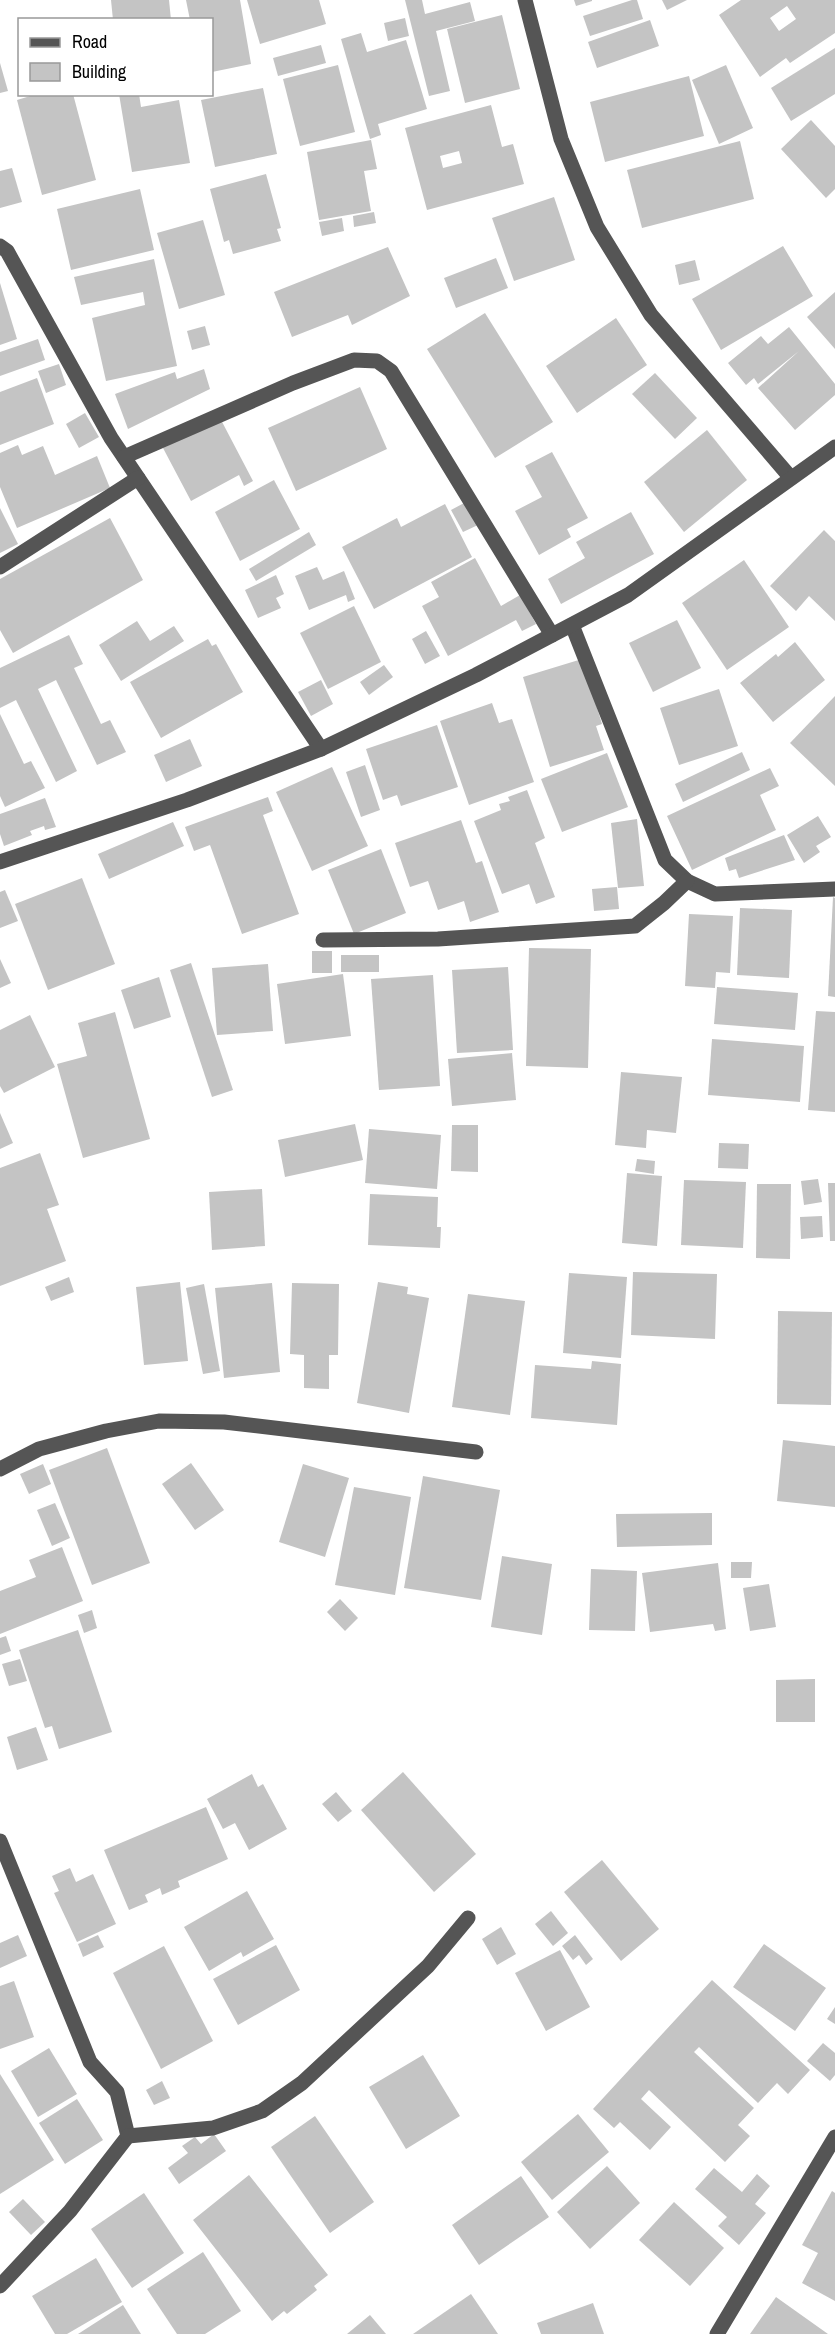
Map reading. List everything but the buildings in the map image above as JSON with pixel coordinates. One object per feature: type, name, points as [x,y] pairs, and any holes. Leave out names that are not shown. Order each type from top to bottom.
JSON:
[{"type":"street","points":[[525,0],[561,140],[597,227],[651,315],[791,478]]},
{"type":"street","points":[[0,246],[7,251],[111,438],[321,749]]},
{"type":"street","points":[[124,457],[293,383],[354,360],[377,361],[391,371],[552,635]]},
{"type":"street","points":[[0,862],[187,800],[321,749],[476,675],[628,595],[835,447]]},
{"type":"street","points":[[0,567],[138,478]]},
{"type":"street","points":[[572,625],[665,860],[687,881],[715,894],[835,889]]},
{"type":"street","points":[[323,940],[438,939],[635,926],[687,881]]},
{"type":"street","points":[[0,1469],[39,1449],[159,1420],[224,1422],[476,1452]]},
{"type":"street","points":[[0,1841],[90,2062],[117,2092],[128,2136]]},
{"type":"street","points":[[0,2286],[70,2211],[128,2136],[213,2128],[262,2111],[302,2083],[428,1966],[468,1917]]},
{"type":"street","points":[[717,2334],[835,2137]]}]
